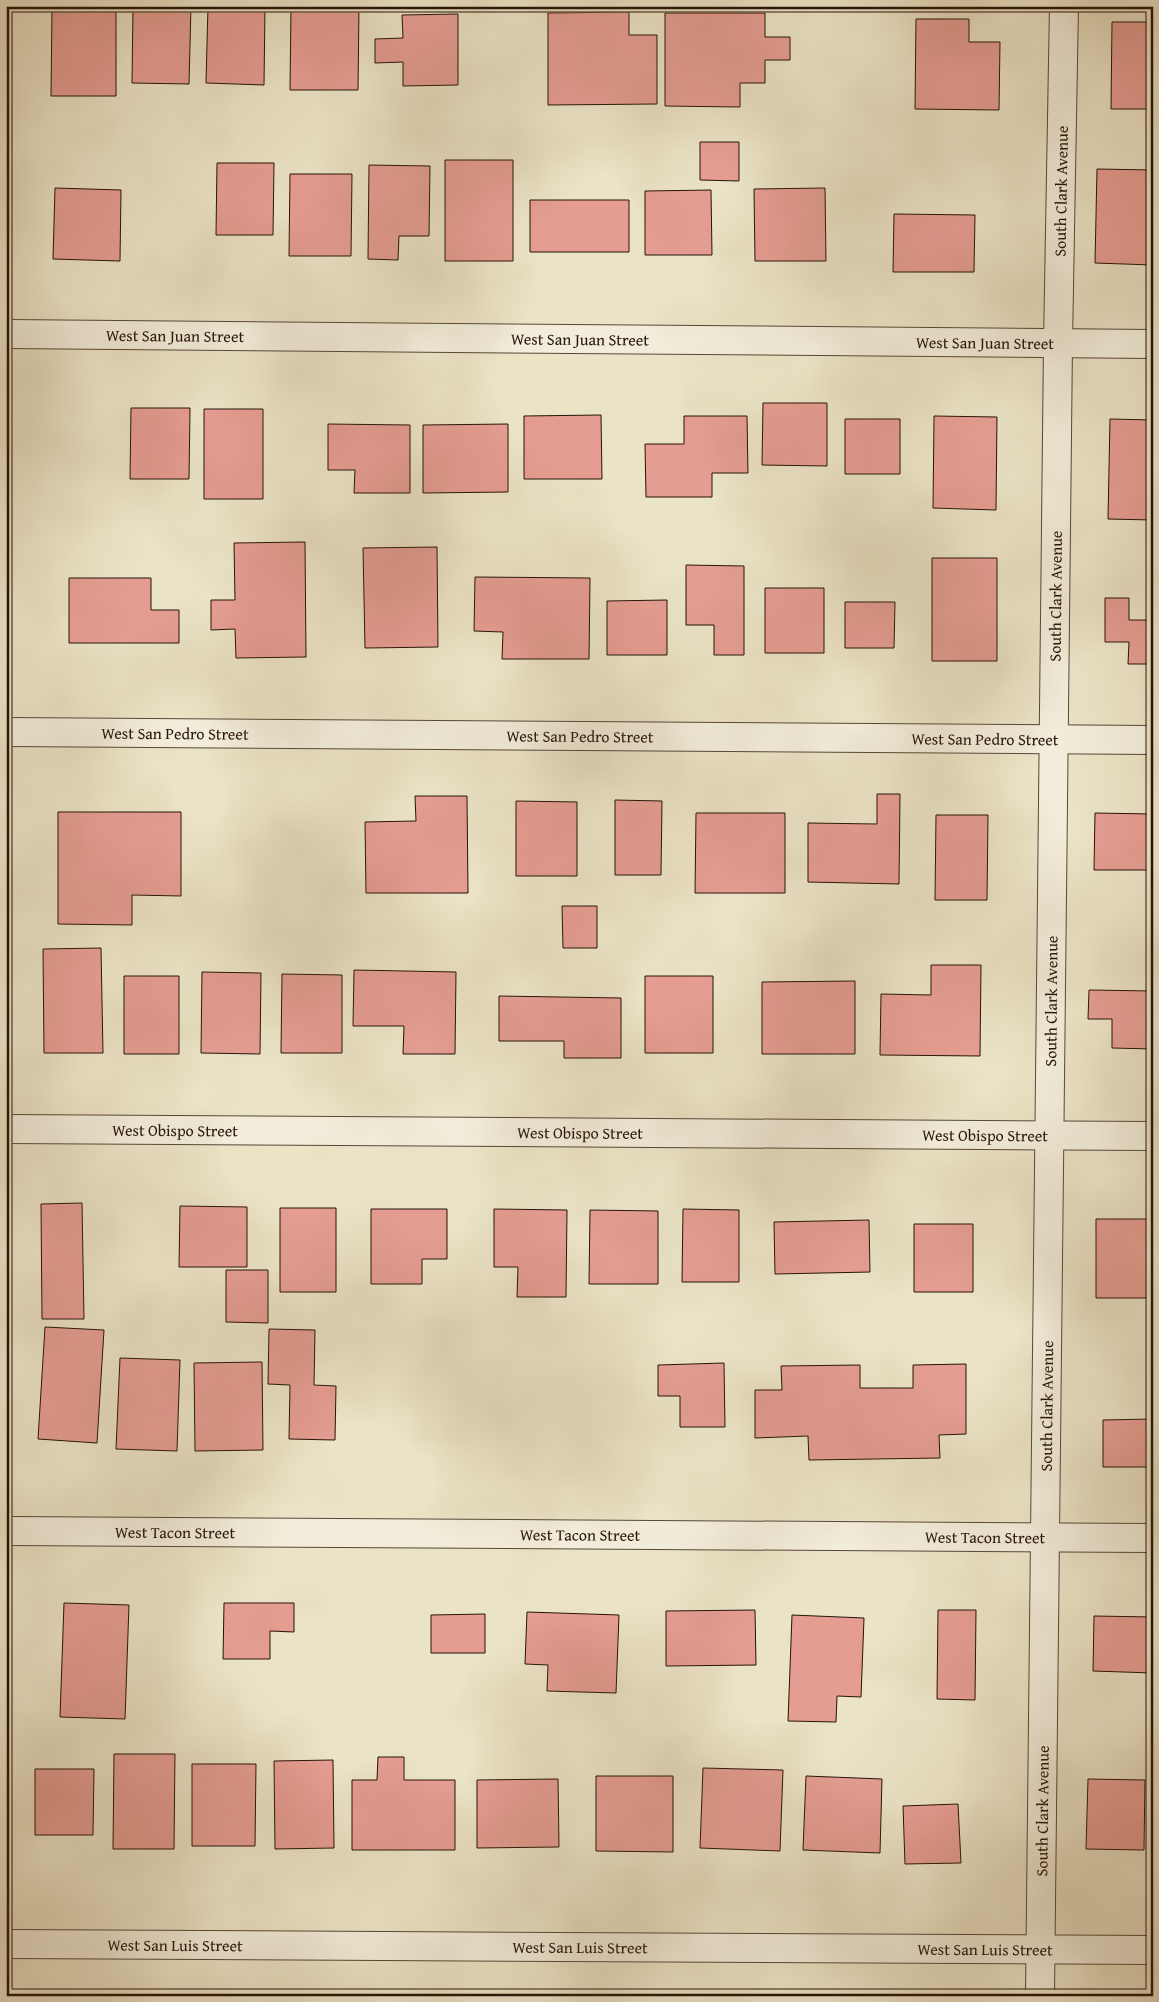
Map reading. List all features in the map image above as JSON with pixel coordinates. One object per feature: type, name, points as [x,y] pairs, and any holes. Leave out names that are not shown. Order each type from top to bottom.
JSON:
[{"type":"street","name":"South Clark Avenue","points":[[1040,1996],[1058,343],[1064,6]]},
{"type":"street","name":"West San Juan Street","points":[[6,334],[1153,344]]},
{"type":"street","name":"West San Pedro Street","points":[[6,732],[1153,740]]},
{"type":"street","name":"West Obispo Street","points":[[6,1128],[1153,1136]]},
{"type":"street","name":"West Tacon Street","points":[[6,1532],[1153,1538]]},
{"type":"street","name":"West San Luis Street","points":[[6,1944],[1153,1950]]},
{"type":"building","points":[[133,6],[191,6],[189,84],[132,83]]},
{"type":"building","points":[[208,6],[265,6],[264,85],[206,83]]},
{"type":"building","points":[[291,6],[359,6],[358,90],[290,90]]},
{"type":"building","points":[[52,10],[116,12],[116,96],[51,96]]},
{"type":"building","points":[[629,12],[629,35],[657,35],[657,104],[548,105],[548,13]]},
{"type":"building","points":[[665,13],[765,13],[765,37],[790,37],[790,60],[765,60],[765,83],[740,83],[740,107],[665,106]]},
{"type":"building","points":[[458,14],[458,85],[403,86],[403,62],[375,63],[375,39],[403,38],[402,15]]},
{"type":"building","points":[[916,19],[969,19],[969,42],[1000,42],[999,110],[915,109]]},
{"type":"building","points":[[1112,22],[1153,22],[1153,109],[1111,109]]},
{"type":"building","points":[[700,142],[739,142],[739,181],[700,180]]},
{"type":"building","points":[[445,160],[513,160],[513,261],[445,261]]},
{"type":"building","points":[[217,163],[274,163],[273,235],[216,235]]},
{"type":"building","points":[[369,165],[430,166],[429,236],[399,236],[398,260],[368,259]]},
{"type":"building","points":[[1097,169],[1153,170],[1153,265],[1095,263]]},
{"type":"building","points":[[290,174],[352,174],[351,256],[289,256]]},
{"type":"building","points":[[55,188],[121,190],[120,261],[53,259]]},
{"type":"building","points":[[825,188],[826,261],[755,261],[754,189]]},
{"type":"building","points":[[711,190],[712,255],[645,255],[645,191]]},
{"type":"building","points":[[530,200],[629,200],[629,252],[530,252]]},
{"type":"building","points":[[894,214],[975,215],[974,272],[893,272]]},
{"type":"building","points":[[763,403],[827,403],[827,466],[762,465]]},
{"type":"building","points":[[131,408],[190,408],[189,479],[130,479]]},
{"type":"building","points":[[204,409],[263,409],[263,499],[204,499]]},
{"type":"building","points":[[601,415],[602,479],[524,479],[524,416]]},
{"type":"building","points":[[684,416],[747,416],[748,473],[712,473],[712,497],[646,497],[645,444],[684,444]]},
{"type":"building","points":[[934,416],[997,417],[996,510],[933,508]]},
{"type":"building","points":[[845,419],[900,419],[900,474],[845,474]]},
{"type":"building","points":[[1110,419],[1153,420],[1153,520],[1108,519]]},
{"type":"building","points":[[328,424],[410,425],[410,493],[354,493],[355,470],[328,470]]},
{"type":"building","points":[[508,424],[508,492],[423,493],[423,425]]},
{"type":"building","points":[[305,542],[306,657],[236,658],[235,629],[211,630],[211,600],[235,600],[234,543]]},
{"type":"building","points":[[437,547],[438,647],[365,648],[363,548]]},
{"type":"building","points":[[932,558],[997,558],[997,661],[932,661]]},
{"type":"building","points":[[686,565],[744,566],[744,655],[714,655],[714,625],[686,625]]},
{"type":"building","points":[[475,577],[590,578],[589,659],[502,659],[503,632],[474,631]]},
{"type":"building","points":[[69,578],[151,578],[151,610],[179,610],[179,643],[69,643]]},
{"type":"building","points":[[765,588],[824,588],[824,653],[765,653]]},
{"type":"building","points":[[1105,598],[1129,598],[1129,620],[1153,620],[1153,664],[1128,664],[1129,642],[1105,642]]},
{"type":"building","points":[[667,600],[667,655],[607,655],[607,601]]},
{"type":"building","points":[[845,602],[895,602],[894,648],[845,648]]},
{"type":"building","points":[[877,794],[900,794],[899,884],[808,882],[808,823],[877,824]]},
{"type":"building","points":[[415,796],[467,796],[468,893],[366,893],[365,822],[416,821]]},
{"type":"building","points":[[615,800],[662,801],[661,875],[615,875]]},
{"type":"building","points":[[516,801],[577,802],[577,876],[516,876]]},
{"type":"building","points":[[58,812],[181,812],[181,896],[132,895],[132,925],[58,924]]},
{"type":"building","points":[[696,813],[785,813],[785,893],[695,893]]},
{"type":"building","points":[[1095,813],[1153,814],[1153,870],[1094,870]]},
{"type":"building","points":[[936,815],[988,815],[987,900],[935,900]]},
{"type":"building","points":[[562,906],[597,906],[597,948],[563,948]]},
{"type":"building","points":[[101,948],[103,1053],[44,1053],[43,949]]},
{"type":"building","points":[[931,965],[981,965],[980,1056],[880,1055],[881,994],[931,995]]},
{"type":"building","points":[[354,970],[456,972],[455,1054],[403,1054],[404,1026],[353,1026]]},
{"type":"building","points":[[202,972],[261,973],[260,1054],[201,1053]]},
{"type":"building","points":[[282,974],[342,975],[342,1053],[281,1053]]},
{"type":"building","points":[[124,976],[179,976],[179,1054],[124,1054]]},
{"type":"building","points":[[645,976],[713,976],[713,1053],[645,1053]]},
{"type":"building","points":[[855,981],[855,1054],[762,1054],[762,982]]},
{"type":"building","points":[[1089,990],[1153,991],[1153,1049],[1112,1048],[1112,1019],[1088,1019]]},
{"type":"building","points":[[499,996],[621,998],[621,1058],[564,1058],[564,1041],[499,1041]]},
{"type":"building","points":[[82,1203],[84,1319],[42,1319],[41,1204]]},
{"type":"building","points":[[180,1206],[247,1207],[247,1267],[179,1267]]},
{"type":"building","points":[[280,1208],[336,1208],[336,1292],[280,1292]]},
{"type":"building","points":[[371,1209],[447,1209],[447,1259],[422,1259],[422,1284],[371,1284]]},
{"type":"building","points":[[494,1209],[567,1210],[566,1297],[517,1297],[518,1267],[494,1267]]},
{"type":"building","points":[[683,1209],[739,1210],[739,1282],[682,1282]]},
{"type":"building","points":[[590,1210],[658,1211],[658,1284],[589,1284]]},
{"type":"building","points":[[1096,1219],[1153,1219],[1153,1298],[1096,1298]]},
{"type":"building","points":[[869,1220],[870,1272],[775,1274],[774,1222]]},
{"type":"building","points":[[914,1224],[973,1224],[973,1292],[914,1292]]},
{"type":"building","points":[[226,1270],[268,1270],[268,1323],[226,1322]]},
{"type":"building","points":[[45,1327],[104,1330],[97,1443],[38,1439]]},
{"type":"building","points":[[269,1329],[315,1330],[314,1385],[336,1386],[335,1440],[289,1439],[290,1385],[268,1384]]},
{"type":"building","points":[[120,1358],[180,1360],[177,1451],[116,1449]]},
{"type":"building","points":[[262,1362],[263,1450],[195,1451],[194,1363]]},
{"type":"building","points":[[724,1363],[725,1427],[680,1427],[680,1396],[658,1396],[658,1365]]},
{"type":"building","points":[[966,1364],[966,1434],[939,1435],[940,1458],[809,1460],[808,1436],[755,1438],[755,1390],[782,1390],[781,1366],[860,1365],[860,1388],[913,1388],[913,1365]]},
{"type":"building","points":[[1153,1419],[1153,1467],[1103,1467],[1103,1420]]},
{"type":"building","points":[[64,1603],[129,1605],[125,1719],[60,1717]]},
{"type":"building","points":[[224,1603],[294,1603],[294,1632],[270,1631],[270,1659],[223,1659]]},
{"type":"building","points":[[755,1610],[756,1665],[666,1666],[666,1611]]},
{"type":"building","points":[[938,1610],[976,1610],[975,1700],[937,1699]]},
{"type":"building","points":[[527,1612],[619,1615],[616,1693],[547,1691],[548,1665],[525,1664]]},
{"type":"building","points":[[485,1614],[485,1653],[431,1653],[431,1615]]},
{"type":"building","points":[[792,1615],[864,1618],[861,1697],[837,1696],[836,1722],[788,1721]]},
{"type":"building","points":[[1094,1616],[1153,1617],[1153,1673],[1093,1671]]},
{"type":"building","points":[[114,1754],[175,1754],[174,1849],[113,1849]]},
{"type":"building","points":[[378,1757],[404,1757],[404,1780],[455,1780],[455,1850],[352,1850],[352,1780],[377,1780]]},
{"type":"building","points":[[333,1760],[334,1848],[275,1849],[274,1761]]},
{"type":"building","points":[[192,1764],[256,1764],[255,1846],[192,1846]]},
{"type":"building","points":[[703,1768],[783,1770],[780,1851],[700,1848]]},
{"type":"building","points":[[35,1769],[94,1769],[93,1835],[35,1835]]},
{"type":"building","points":[[596,1776],[673,1776],[673,1852],[596,1851]]},
{"type":"building","points":[[806,1776],[882,1779],[880,1853],[803,1850]]},
{"type":"building","points":[[558,1779],[559,1847],[477,1848],[477,1780]]},
{"type":"building","points":[[1088,1779],[1145,1780],[1144,1850],[1086,1849]]},
{"type":"building","points":[[958,1804],[961,1863],[905,1864],[903,1806]]}]
